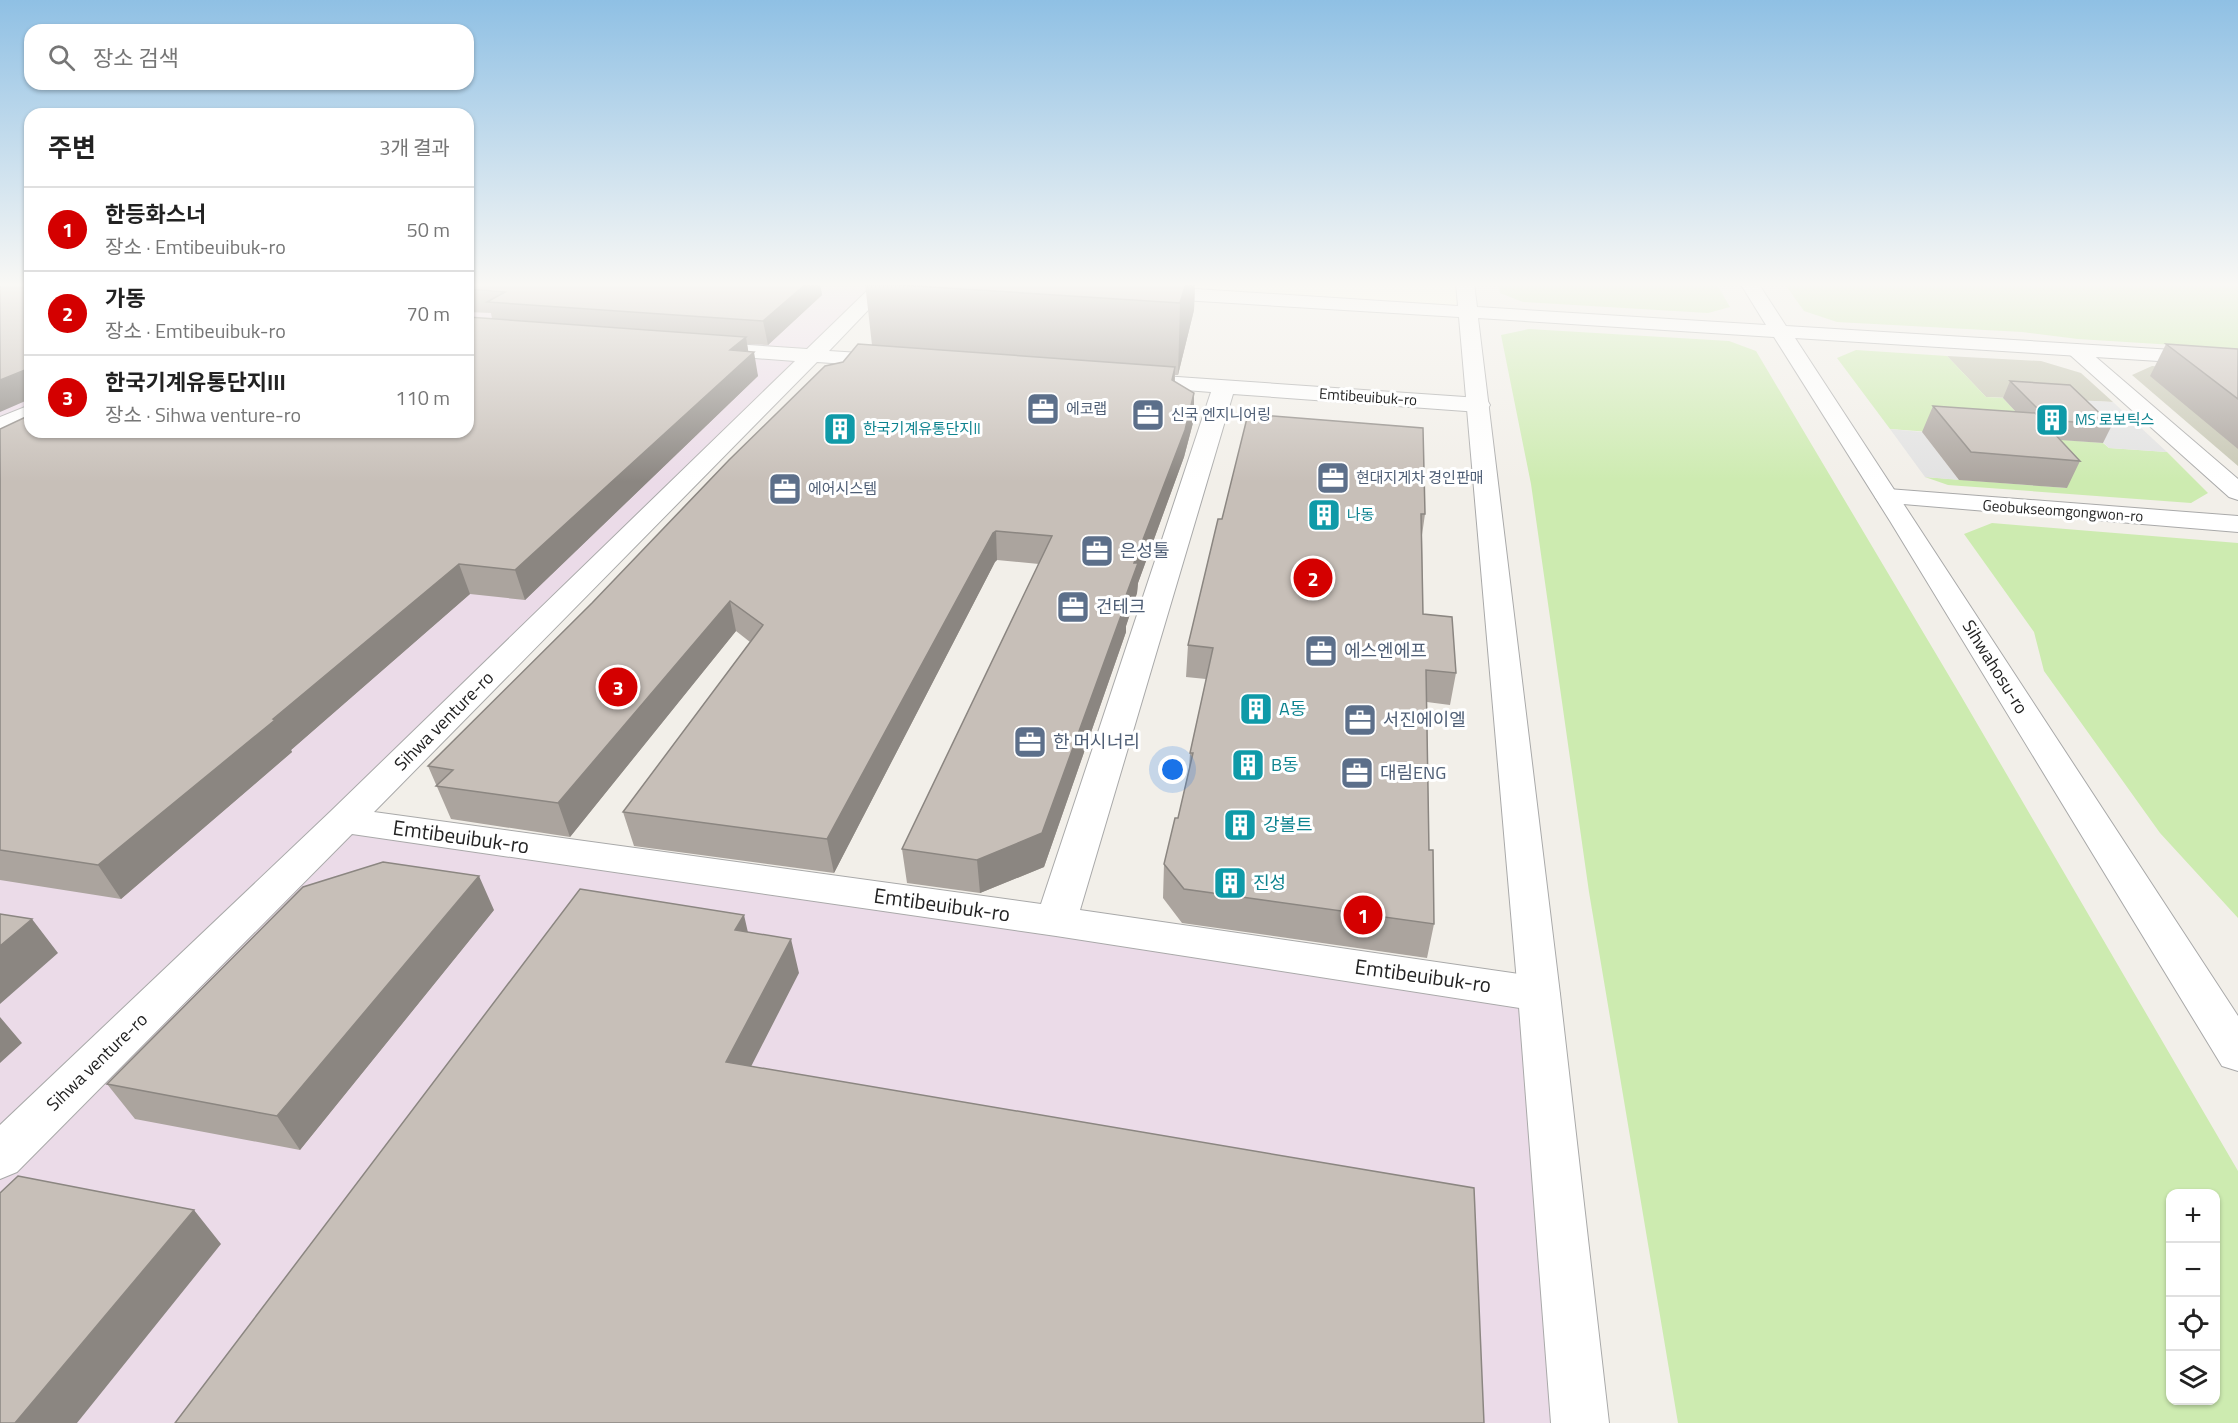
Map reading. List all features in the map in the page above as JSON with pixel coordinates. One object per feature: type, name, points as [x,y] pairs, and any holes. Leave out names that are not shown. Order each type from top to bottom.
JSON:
[{"type":"street","points":[[733,349],[908,363]]},
{"type":"street","name":"Sihwa venture-ro","points":[[0,1157],[820,349]]},
{"type":"street","points":[[1473,349],[1539,994],[1580,1423]]},
{"type":"street","name":"Sihwahosu-ro","points":[[1790,349],[1888,497],[2238,1053]]},
{"type":"street","points":[[2066,349],[2238,360]]},
{"type":"street","points":[[2076,350],[2238,492]]},
{"type":"street","name":"Emtibeuibuk-ro","points":[[1119,379],[1479,405]]},
{"type":"street","points":[[1056,921],[1224,387]]},
{"type":"street","points":[[0,426],[24,415]]},
{"type":"street","name":"Geobukseomgongwon-ro","points":[[1888,497],[2238,524]]},
{"type":"street","name":"Emtibeuibuk-ro","points":[[344,820],[1056,921],[1539,994]]},
{"type":"shaded area","points":[[0,349],[24,349],[24,438],[474,438],[474,349],[817,349],[0,1153]]},
{"type":"shaded area","points":[[1947,356],[2041,361],[2081,373],[2113,402],[1986,397]]},
{"type":"shaded area","points":[[2152,366],[2238,371],[2238,466],[2132,375]]},
{"type":"shaded area","points":[[2058,399],[2113,402],[2167,452],[2109,448]]},
{"type":"shaded area","points":[[1890,429],[1922,432],[1959,480],[1925,477]]},
{"type":"shaded area","points":[[344,820],[1539,994],[1580,1423],[0,1423],[0,1157]]},
{"type":"green space","points":[[1504,349],[1752,349],[1756,351],[1961,696],[2238,1171],[2238,1423],[1678,1423],[1589,892],[1531,484]]},
{"type":"green space","points":[[1856,350],[1947,356],[1986,397],[2003,398],[2040,438],[2103,443],[2109,448],[2167,452],[2208,493],[2191,503],[1948,485],[1925,477],[2066,488],[2023,439],[1890,429],[1837,358]]},
{"type":"green space","points":[[1992,523],[2238,543],[2238,918],[2160,833],[2044,671],[2034,632],[1964,534]]},
{"type":"building","points":[[0,349],[24,349],[24,370],[0,380]]},
{"type":"building","points":[[474,349],[731,349],[754,352],[515,570],[459,564],[273,719],[275,720],[98,865],[0,850],[0,429],[24,418],[24,438],[474,438]]},
{"type":"building","points":[[853,349],[933,349],[1175,367],[1172,380],[1194,393],[1185,430],[1134,563],[1138,563],[1124,601],[1126,602],[1042,833],[977,860],[902,849],[1052,536],[996,531],[827,839],[623,812],[763,625],[730,601],[558,803],[436,786],[453,770],[428,766],[592,603],[729,460],[825,366],[843,362]]},
{"type":"building","points":[[2173,349],[2238,349],[2238,399]]},
{"type":"building","points":[[2010,381],[2070,385],[2112,425],[2049,420]]},
{"type":"building","points":[[1933,406],[2035,413],[2080,461],[1971,452]]},
{"type":"building","points":[[1248,414],[1423,428],[1425,514],[1421,514],[1423,614],[1452,617],[1456,673],[1426,670],[1429,850],[1433,850],[1434,924],[1184,889],[1164,864],[1175,818],[1178,818],[1193,753],[1190,753],[1213,648],[1188,645],[1218,519],[1222,519]]},
{"type":"building","points":[[383,862],[479,876],[277,1116],[107,1084],[303,887]]},
{"type":"building","points":[[580,889],[744,915],[735,930],[791,939],[726,1062],[1474,1188],[1484,1423],[175,1423]]},
{"type":"building","points":[[0,914],[32,919],[0,946]]},
{"type":"building","points":[[18,1176],[194,1210],[15,1423],[0,1423],[0,1193]]},
{"type":"place","name":"에코랩","points":[[1043,409]]},
{"type":"place","name":"신국 엔지니어링","points":[[1148,415]]},
{"type":"place","name":"MS 로보틱스","points":[[2052,420]]},
{"type":"place","name":"한국기계유통단지II","points":[[840,429]]},
{"type":"place","name":"현대지게차 경인판매","points":[[1333,478]]},
{"type":"place","name":"에어시스템","points":[[785,489]]},
{"type":"place","name":"나동","points":[[1324,515]]},
{"type":"place","name":"은성툴","points":[[1097,551]]},
{"type":"place","name":"가동","points":[[1313,578]]},
{"type":"place","name":"건테크","points":[[1073,607]]},
{"type":"place","name":"에스엔에프","points":[[1321,651]]},
{"type":"place","name":"한국기계유통단지III","points":[[618,687]]},
{"type":"place","name":"A동","points":[[1256,709]]},
{"type":"place","name":"서진에이엘","points":[[1360,720]]},
{"type":"place","name":"한 머시너리","points":[[1030,742]]},
{"type":"place","name":"B동","points":[[1248,765]]},
{"type":"place","name":"대림ENG","points":[[1357,773]]},
{"type":"place","name":"강볼트","points":[[1240,825]]},
{"type":"place","name":"진성","points":[[1230,883]]},
{"type":"place","name":"한등화스너","points":[[1363,915]]}]
